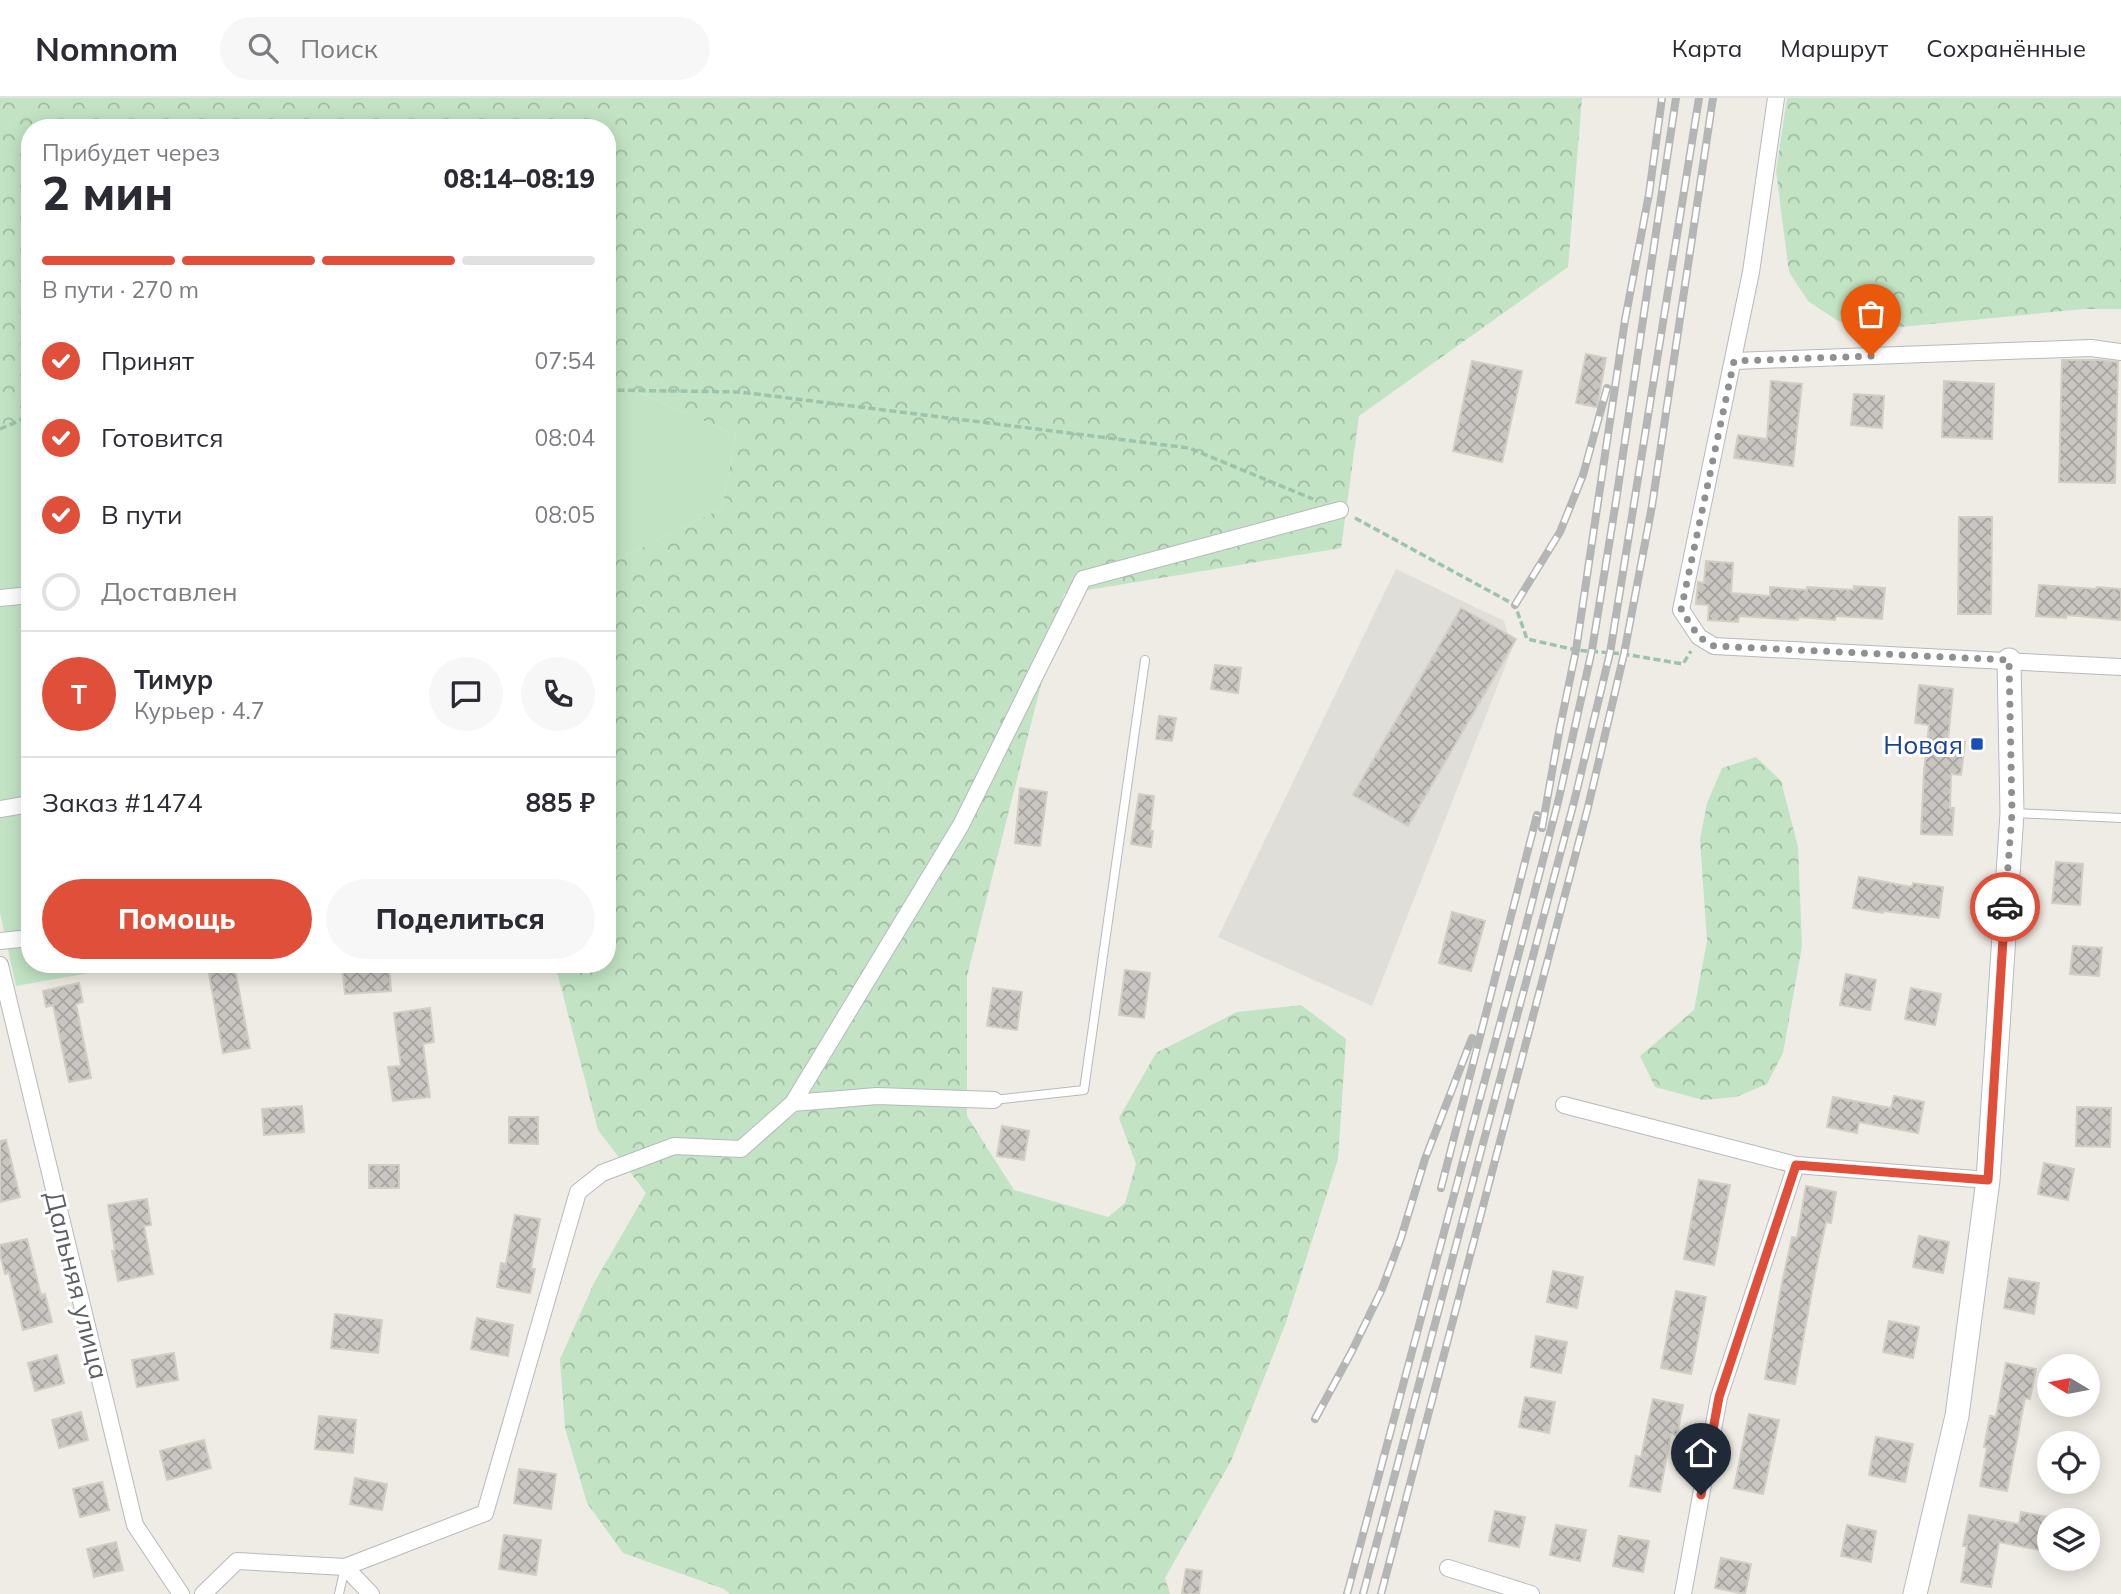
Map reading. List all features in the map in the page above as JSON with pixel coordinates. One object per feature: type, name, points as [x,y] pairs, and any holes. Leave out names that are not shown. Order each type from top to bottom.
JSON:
[{"type":"street","points":[[1776,98],[1751,272],[1681,610],[1699,637],[1714,646],[2121,667]]},
{"type":"street","points":[[1734,361],[2091,348],[2121,352]]},
{"type":"street","points":[[203,1594],[237,1561],[345,1567],[485,1513],[578,1192],[602,1173],[674,1146],[741,1149],[793,1103],[961,825],[1083,579],[1340,510]]},
{"type":"street","points":[[0,598],[21,596]]},
{"type":"street","points":[[1915,1594],[1957,1416],[1988,1180],[2012,813],[2009,660]]},
{"type":"street","points":[[0,809],[21,806]]},
{"type":"street","points":[[0,941],[21,939]]},
{"type":"street","name":"Дальняя улица","points":[[0,965],[135,1525],[181,1594]]},
{"type":"street","points":[[793,1103],[877,1096],[994,1100]]},
{"type":"street","points":[[1564,1105],[1796,1165],[1988,1180]]},
{"type":"street","points":[[1683,1594],[1719,1397],[1796,1165]]},
{"type":"street","points":[[345,1567],[371,1594]]},
{"type":"street","points":[[1448,1567],[1531,1594]]},
{"type":"lane","points":[[994,1100],[1084,1090],[1144,660]]},
{"type":"lane","points":[[2012,813],[2121,818]]},
{"type":"lane","points":[[339,1594],[345,1567]]},
{"type":"path","points":[[616,390],[740,392],[1189,448],[1340,510],[1515,605],[1527,639],[1576,650],[1624,654],[1683,664],[1699,637]]},
{"type":"path","points":[[0,429],[21,420]]},
{"type":"shaded area","points":[[1396,569],[1504,621],[1512,649],[1372,1006],[1218,937]]},
{"type":"green space","points":[[0,98],[1582,98],[1568,267],[1359,416],[1341,548],[1064,594],[967,976],[967,1116],[1014,1190],[1108,1217],[1125,1203],[1136,1164],[1119,1118],[1156,1053],[1237,1012],[1301,1005],[1346,1039],[1338,1159],[1285,1325],[1231,1461],[1165,1578],[1170,1594],[730,1594],[724,1589],[623,1553],[587,1503],[565,1428],[560,1359],[594,1283],[646,1193],[598,1130],[557,973],[616,973],[616,561],[722,508],[736,435],[616,382],[616,119],[21,119],[21,420],[0,426]]},
{"type":"green space","points":[[1787,98],[2121,98],[2121,309],[2084,309],[1870,330],[1838,321],[1808,301],[1789,272],[1776,171]]},
{"type":"green space","points":[[616,382],[736,435],[722,508],[616,561]]},
{"type":"green space","points":[[21,420],[21,973],[89,973],[16,986],[0,913],[0,426]]},
{"type":"green space","points":[[1756,757],[1781,781],[1798,847],[1802,946],[1783,1053],[1767,1084],[1736,1097],[1703,1100],[1655,1087],[1640,1056],[1694,1010],[1707,941],[1700,840],[1707,803],[1722,768]]},
{"type":"building","points":[[1586,354],[1606,358],[1597,407],[1576,403]]},
{"type":"building","points":[[2062,360],[2118,362],[2115,483],[2059,482]]},
{"type":"building","points":[[1472,361],[1522,371],[1502,462],[1453,451]]},
{"type":"building","points":[[1771,381],[1802,384],[1793,466],[1734,458],[1738,435],[1767,439]]},
{"type":"building","points":[[1944,381],[1994,384],[1992,439],[1942,437]]},
{"type":"building","points":[[1854,394],[1884,396],[1882,428],[1851,425]]},
{"type":"building","points":[[1959,517],[1992,517],[1991,614],[1958,614]]},
{"type":"building","points":[[1706,561],[1733,563],[1731,593],[1770,596],[1770,587],[1807,590],[1807,587],[1854,590],[1854,586],[1885,588],[1882,619],[1836,616],[1835,620],[1799,617],[1798,620],[1739,616],[1738,622],[1708,620],[1709,605],[1696,604],[1698,582],[1704,583]]},
{"type":"building","points":[[2039,585],[2121,589],[2121,620],[2067,615],[2066,618],[2036,616]]},
{"type":"building","points":[[1461,608],[1516,639],[1408,826],[1353,795]]},
{"type":"building","points":[[1215,665],[1241,668],[1238,693],[1211,689]]},
{"type":"building","points":[[1919,685],[1953,689],[1948,741],[1965,742],[1961,775],[1951,774],[1950,808],[1954,808],[1952,835],[1921,834],[1929,725],[1915,723]]},
{"type":"building","points":[[1159,716],[1176,718],[1172,741],[1156,739]]},
{"type":"building","points":[[1020,788],[1047,792],[1040,846],[1015,843]]},
{"type":"building","points":[[1139,794],[1154,796],[1151,847],[1131,844]]},
{"type":"building","points":[[2056,862],[2083,864],[2080,905],[2052,903]]},
{"type":"building","points":[[1859,877],[1912,887],[1913,883],[1943,887],[1939,918],[1853,908]]},
{"type":"building","points":[[1452,912],[1485,921],[1471,971],[1439,963]]},
{"type":"building","points":[[2073,946],[2102,948],[2099,976],[2070,974]]},
{"type":"building","points":[[1125,970],[1150,973],[1144,1018],[1119,1015]]},
{"type":"building","points":[[209,973],[236,973],[250,1048],[223,1053]]},
{"type":"building","points":[[343,973],[390,973],[391,991],[345,994]]},
{"type":"building","points":[[1846,974],[1876,980],[1870,1010],[1840,1005]]},
{"type":"building","points":[[79,983],[83,1002],[76,1004],[91,1078],[69,1082],[53,1005],[46,1007],[43,991]]},
{"type":"building","points":[[993,988],[1022,992],[1017,1030],[987,1026]]},
{"type":"building","points":[[1911,988],[1941,994],[1935,1025],[1905,1019]]},
{"type":"building","points":[[430,1008],[434,1042],[423,1044],[430,1097],[393,1101],[388,1067],[401,1066],[394,1013]]},
{"type":"building","points":[[1894,1096],[1924,1102],[1918,1133],[1859,1122],[1857,1133],[1827,1127],[1833,1097],[1891,1108]]},
{"type":"building","points":[[302,1106],[304,1132],[264,1135],[262,1109]]},
{"type":"building","points":[[2077,1107],[2111,1108],[2110,1147],[2076,1146]]},
{"type":"building","points":[[509,1117],[538,1117],[538,1144],[509,1143]]},
{"type":"building","points":[[1002,1126],[1029,1131],[1024,1160],[997,1156]]},
{"type":"building","points":[[6,1140],[20,1197],[0,1202],[0,1141]]},
{"type":"building","points":[[2044,1163],[2074,1169],[2068,1200],[2038,1194]]},
{"type":"building","points":[[369,1165],[399,1165],[399,1188],[369,1188]]},
{"type":"building","points":[[1699,1180],[1730,1185],[1714,1265],[1684,1259]]},
{"type":"building","points":[[1806,1186],[1836,1192],[1831,1223],[1826,1222],[1795,1384],[1765,1379],[1781,1288],[1792,1237],[1797,1238]]},
{"type":"building","points":[[147,1199],[151,1225],[144,1226],[153,1274],[118,1281],[108,1205]]},
{"type":"building","points":[[515,1215],[540,1219],[531,1269],[535,1269],[530,1293],[497,1287],[501,1263],[506,1264]]},
{"type":"building","points":[[1919,1236],[1949,1242],[1943,1273],[1913,1267]]},
{"type":"building","points":[[27,1239],[41,1295],[45,1294],[52,1322],[23,1330],[9,1273],[5,1274],[0,1245]]},
{"type":"building","points":[[1553,1271],[1583,1277],[1577,1308],[1547,1302]]},
{"type":"building","points":[[2009,1278],[2039,1283],[2034,1314],[2004,1308]]},
{"type":"building","points":[[1676,1291],[1706,1297],[1691,1374],[1661,1368]]},
{"type":"building","points":[[335,1314],[382,1320],[378,1353],[331,1348]]},
{"type":"building","points":[[477,1318],[513,1325],[508,1356],[471,1349]]},
{"type":"building","points":[[1889,1321],[1919,1327],[1913,1358],[1883,1352]]},
{"type":"building","points":[[1536,1336],[1567,1342],[1561,1373],[1531,1367]]},
{"type":"building","points":[[174,1353],[178,1380],[137,1387],[132,1360]]},
{"type":"building","points":[[57,1355],[64,1383],[35,1391],[28,1363]]},
{"type":"building","points":[[2006,1363],[2036,1369],[2030,1399],[2025,1398],[2007,1491],[1980,1486],[1990,1416],[1996,1417]]},
{"type":"building","points":[[1525,1397],[1555,1402],[1549,1433],[1519,1427]]},
{"type":"building","points":[[1653,1399],[1683,1405],[1677,1435],[1671,1434],[1660,1492],[1630,1486],[1636,1456],[1641,1457]]},
{"type":"building","points":[[81,1412],[88,1440],[59,1448],[52,1420]]},
{"type":"building","points":[[1749,1414],[1779,1420],[1763,1494],[1734,1488]]},
{"type":"building","points":[[319,1416],[356,1420],[353,1453],[315,1449]]},
{"type":"building","points":[[1876,1437],[1913,1444],[1905,1482],[1869,1475]]},
{"type":"building","points":[[204,1440],[211,1468],[167,1480],[160,1451]]},
{"type":"building","points":[[519,1469],[556,1474],[551,1509],[514,1503]]},
{"type":"building","points":[[355,1478],[387,1484],[382,1510],[350,1504]]},
{"type":"building","points":[[102,1482],[109,1510],[80,1517],[73,1489]]},
{"type":"building","points":[[1495,1511],[1525,1517],[1519,1547],[1489,1541]]},
{"type":"building","points":[[2021,1512],[2037,1515],[2037,1550],[1999,1542],[1991,1587],[1961,1582],[1967,1546],[1963,1546],[1969,1515],[2019,1524]]},
{"type":"building","points":[[1556,1525],[1586,1530],[1580,1561],[1550,1555]]},
{"type":"building","points":[[1847,1525],[1876,1531],[1871,1562],[1841,1556]]},
{"type":"building","points":[[504,1535],[541,1540],[536,1575],[499,1569]]},
{"type":"building","points":[[1619,1536],[1649,1541],[1643,1572],[1613,1566]]},
{"type":"building","points":[[116,1542],[123,1570],[94,1577],[87,1549]]},
{"type":"building","points":[[1721,1558],[1751,1564],[1745,1594],[1715,1588]]},
{"type":"building","points":[[1186,1569],[1202,1571],[1199,1594],[1182,1594]]},
{"type":"railway","points":[[1542,828],[1576,650],[1625,320],[1649,194],[1662,98]]},
{"type":"railway","points":[[1347,1594],[1521,945],[1559,798],[1592,650],[1676,98]]},
{"type":"railway","points":[[1363,1594],[1574,802],[1610,653],[1699,98]]},
{"type":"railway","points":[[1381,1594],[1588,807],[1624,654],[1652,506],[1713,98]]},
{"type":"railway","points":[[1515,605],[1560,532],[1583,475],[1607,388]]},
{"type":"railway","points":[[1441,1188],[1537,815]]},
{"type":"railway","points":[[1315,1419],[1382,1289],[1425,1159],[1472,1038]]},
{"type":"way so far","points":[[1871,356],[1734,361],[1681,610],[1699,637],[1714,646],[2009,660],[2012,813],[2005,907]]},
{"type":"place","name":"Новая","points":[[1977,744]]},
{"type":"route","points":[[1701,1495],[1719,1397],[1796,1165],[1988,1180],[2005,907]]}]
